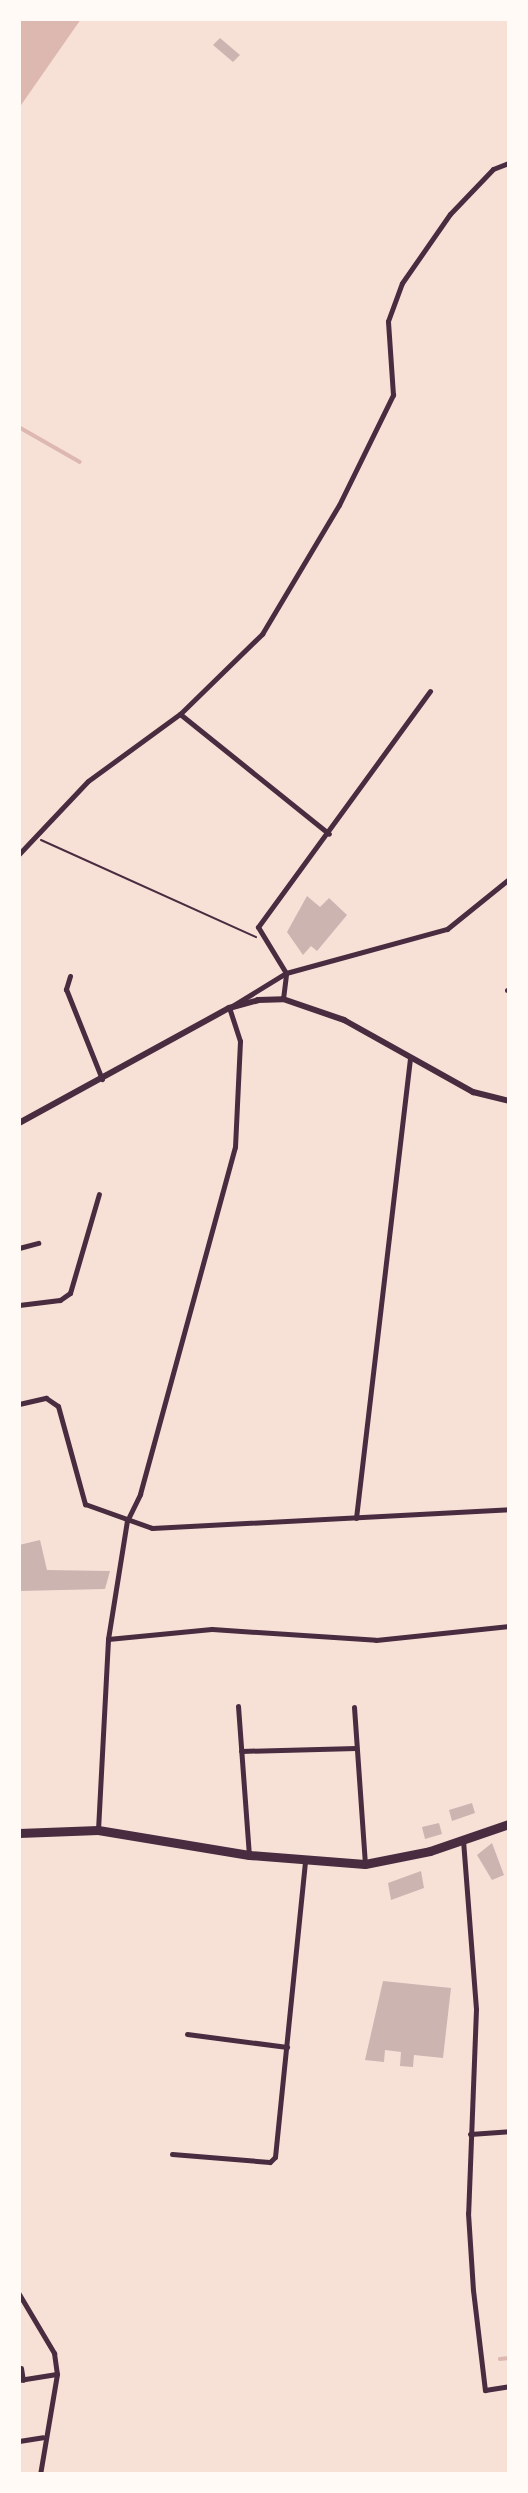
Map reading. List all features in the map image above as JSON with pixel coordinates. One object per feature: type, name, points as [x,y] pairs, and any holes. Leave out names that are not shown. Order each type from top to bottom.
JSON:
[{"type":"highway","points":[[19,1833],[98,1830],[249,1855],[304,1862],[365,1864],[463,1840],[509,1824]]},
{"type":"street","points":[[19,854],[88,781],[180,714],[262,634],[340,505],[393,396],[388,321],[402,283],[450,214],[494,169],[509,163]]},
{"type":"street","points":[[283,999],[286,973],[261,937],[258,928],[329,834],[430,691]]},
{"type":"street","points":[[180,714],[329,834]]},
{"type":"street","points":[[19,1123],[229,1008],[286,973],[447,929],[509,878]]},
{"type":"street","points":[[70,976],[66,989],[102,1079]]},
{"type":"street","points":[[229,1008],[283,999],[344,1020],[473,1093],[509,1101]]},
{"type":"street","points":[[98,1830],[108,1639],[127,1521],[141,1494],[235,1147],[240,1041],[229,1008]]},
{"type":"street","points":[[356,1518],[410,1059]]},
{"type":"street","points":[[19,1305],[60,1300],[70,1293],[99,1194]]},
{"type":"street","points":[[19,1248],[38,1243]]},
{"type":"street","points":[[19,1404],[54,1400],[85,1504],[127,1521],[161,1529],[509,1509]]},
{"type":"street","points":[[108,1639],[212,1629],[376,1640],[509,1626]]},
{"type":"street","points":[[238,1706],[249,1855]]},
{"type":"street","points":[[354,1707],[365,1864]]},
{"type":"street","points":[[241,1751],[356,1748]]},
{"type":"street","points":[[463,1840],[476,2009],[469,2226],[485,2390],[509,2386]]},
{"type":"street","points":[[172,2154],[273,2161],[304,1862]]},
{"type":"street","points":[[187,2034],[286,2047]]},
{"type":"street","points":[[470,2134],[509,2131]]},
{"type":"street","points":[[19,2294],[50,2343],[57,2374],[43,2437],[40,2474]]},
{"type":"street","points":[[21,2368],[21,2380],[57,2374]]},
{"type":"street","points":[[19,2441],[43,2437]]},
{"type":"path","points":[[34,836],[261,937]]},
{"type":"shaded area","points":[[19,19],[81,19],[19,108]]},
{"type":"building","points":[[220,38],[240,55],[233,62],[213,45]]},
{"type":"building","points":[[307,896],[320,907],[329,898],[347,915],[317,951],[311,946],[303,955],[287,932]]},
{"type":"building","points":[[40,1540],[47,1570],[110,1571],[105,1589],[19,1591],[19,1545]]},
{"type":"building","points":[[472,1803],[475,1813],[452,1821],[449,1810]]},
{"type":"building","points":[[439,1823],[442,1834],[425,1839],[422,1827]]},
{"type":"building","points":[[492,1843],[504,1875],[492,1880],[477,1855]]},
{"type":"building","points":[[421,1871],[424,1888],[391,1900],[388,1883]]},
{"type":"building","points":[[383,1981],[451,1988],[443,2058],[414,2055],[413,2067],[400,2066],[401,2052],[385,2050],[384,2062],[365,2060]]},
{"type":"waterway","points":[[19,427],[80,462]]},
{"type":"waterway","points":[[500,2359],[509,2358]]}]
